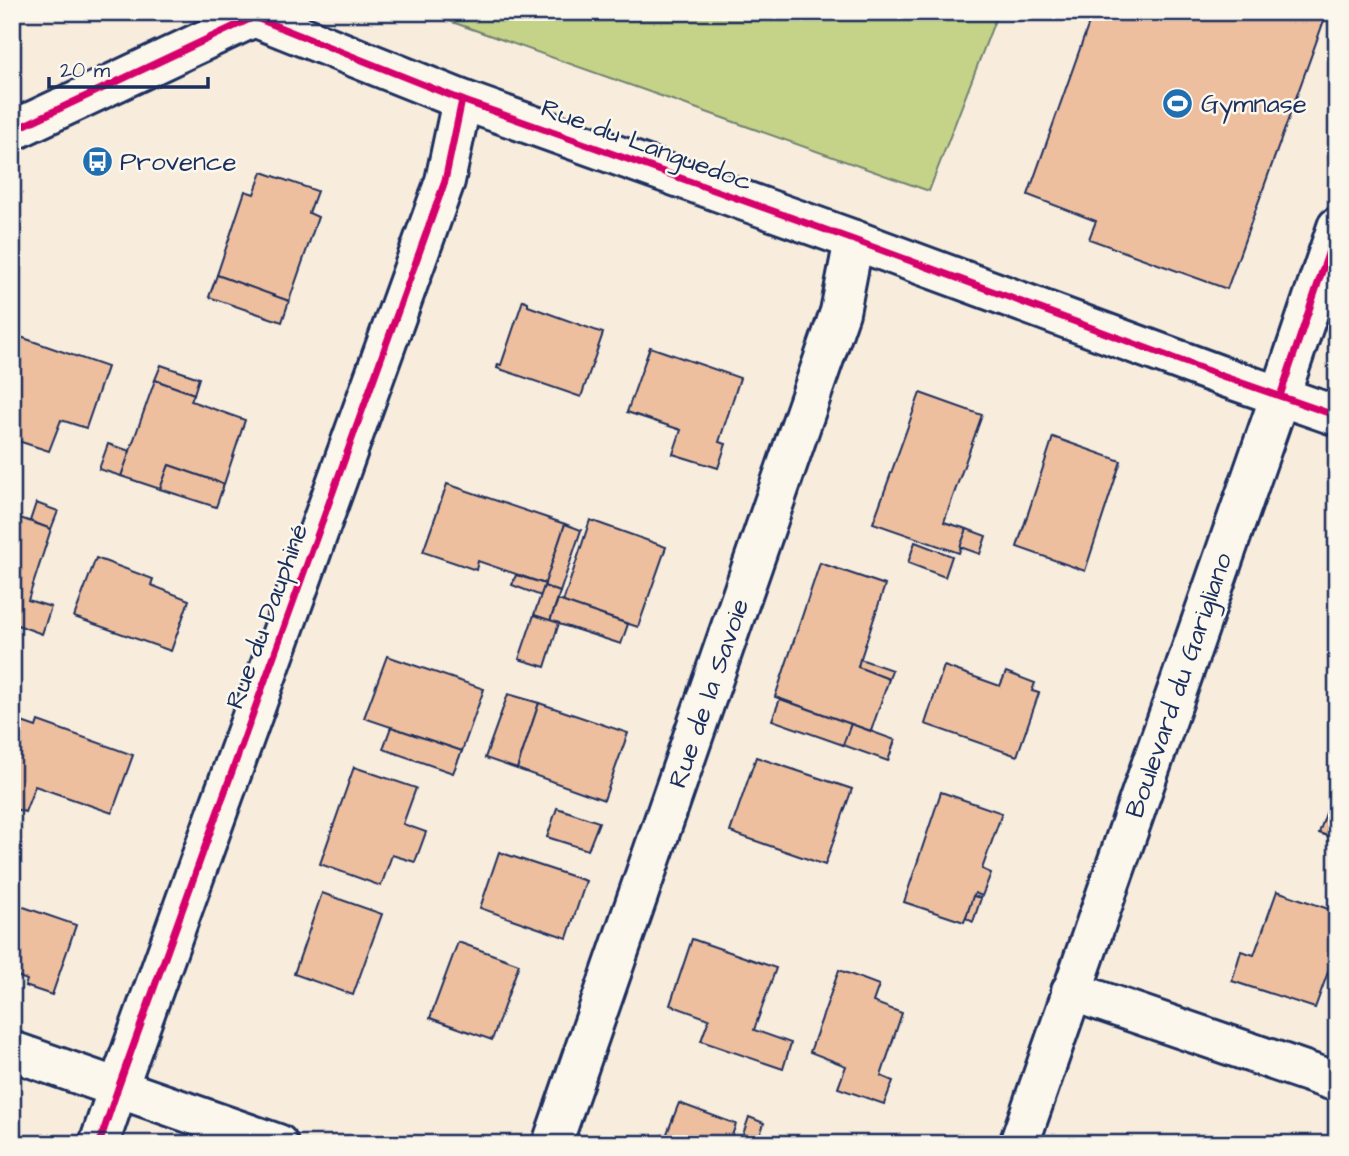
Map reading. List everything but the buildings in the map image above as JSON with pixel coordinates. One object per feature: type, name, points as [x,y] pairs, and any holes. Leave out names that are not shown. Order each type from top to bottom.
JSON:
[{"type":"street","name":"Rue du Languedoc","points":[[12,131],[254,15],[462,100],[1337,416]]},
{"type":"street","name":"Rue du Dauphiné","points":[[99,1144],[445,181],[462,100]]},
{"type":"street","name":"Boulevard du Garigliano","points":[[1019,1144],[1337,227]]},
{"type":"street","name":"Rue de la Savoie","points":[[552,1144],[840,312],[855,240]]},
{"type":"street","points":[[1071,990],[1337,1082]]},
{"type":"street","points":[[12,1051],[278,1144]]},
{"type":"green space","points":[[424,12],[998,12],[929,191]]},
{"type":"cycle path","points":[[12,131],[254,17],[462,100],[1337,416]]},
{"type":"cycle path","points":[[99,1144],[445,181],[462,100]]},
{"type":"cycle path","points":[[1280,396],[1337,227]]},
{"type":"place","name":"Gymnase","points":[[1178,103]]},
{"type":"place","name":"Provence","points":[[97,161]]}]
